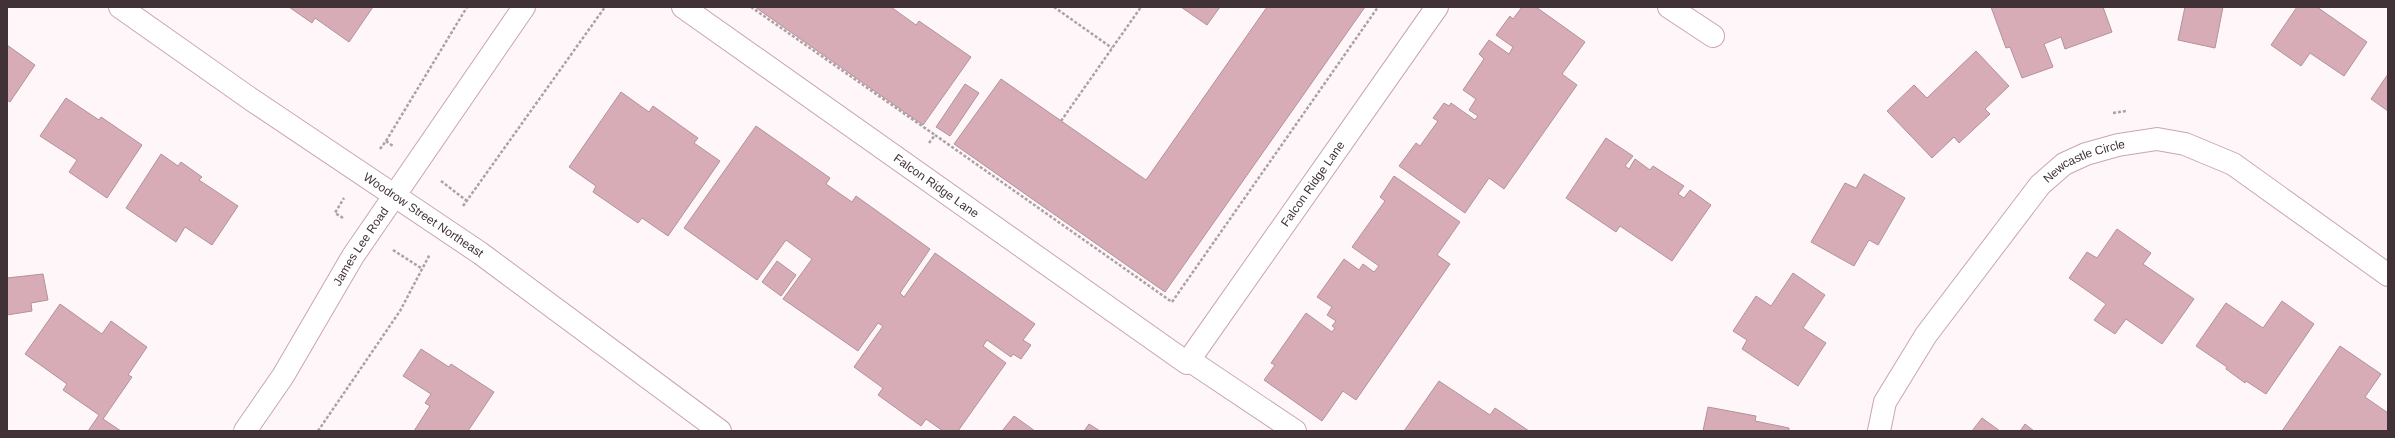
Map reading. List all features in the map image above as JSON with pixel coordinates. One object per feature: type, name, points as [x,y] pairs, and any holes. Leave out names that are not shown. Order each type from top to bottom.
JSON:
[{"type":"street","name":"Woodrow Street Northeast","points":[[120,7],[252,100],[480,253],[720,431]]},
{"type":"street","name":"James Lee Road","points":[[245,431],[283,376],[353,256],[524,7]]},
{"type":"street","name":"Falcon Ridge Lane","points":[[683,7],[1187,363],[1437,7]]},
{"type":"street","points":[[1669,7],[1713,36]]},
{"type":"street","name":"Newcastle Circle","points":[[1878,431],[1885,402],[1926,335],[2040,185],[2064,164],[2112,147],[2158,139],[2185,144],[2233,164],[2388,275]]},
{"type":"street","name":"Falcon Ridge Lane","points":[[1189,360],[1295,431]]},
{"type":"path","points":[[386,141],[467,7]]},
{"type":"path","points":[[751,7],[1172,302],[1378,7]]},
{"type":"path","points":[[1054,7],[1112,48]]},
{"type":"path","points":[[1061,121],[1141,7]]},
{"type":"path","points":[[2106,116],[2119,111],[2127,111]]},
{"type":"path","points":[[912,169],[935,135]]},
{"type":"building","points":[[289,7],[373,7],[349,42],[315,18],[312,23]]},
{"type":"building","points":[[755,7],[891,7],[916,25],[919,21],[971,57],[923,125]]},
{"type":"building","points":[[1181,7],[1220,7],[1207,25]]},
{"type":"building","points":[[1267,7],[1365,7],[1165,292],[954,144],[1001,79],[1146,180]]},
{"type":"building","points":[[1522,7],[1536,7],[1585,42],[1562,74],[1577,85],[1504,189],[1489,178],[1465,213],[1399,166],[1416,143],[1420,146],[1438,121],[1433,118],[1444,103],[1449,106],[1451,103],[1475,120],[1478,116],[1469,110],[1476,99],[1463,90],[1484,59],[1479,54],[1489,40],[1509,54],[1513,47],[1496,35],[1510,16],[1513,19]]},
{"type":"building","points":[[1991,7],[2103,7],[2112,32],[2065,49],[2061,37],[2044,44],[2053,67],[2022,78],[2010,47],[2006,48]]},
{"type":"building","points":[[2185,7],[2223,7],[2215,48],[2178,40]]},
{"type":"building","points":[[2297,7],[2317,7],[2367,42],[2344,76],[2310,53],[2301,66],[2271,45]]},
{"type":"building","points":[[7,45],[35,65],[10,102],[7,100]]},
{"type":"building","points":[[1976,51],[2009,86],[1985,109],[1990,114],[1959,143],[1954,137],[1932,158],[1887,111],[1914,85],[1927,98]]},
{"type":"building","points":[[2388,74],[2388,111],[2371,99]]},
{"type":"building","points":[[965,84],[979,93],[950,136],[936,127]]},
{"type":"building","points":[[621,92],[649,112],[653,106],[698,138],[694,143],[720,161],[668,236],[642,218],[638,223],[593,192],[596,186],[569,167]]},
{"type":"building","points":[[66,98],[99,120],[101,117],[142,145],[107,198],[69,172],[77,160],[40,136]]},
{"type":"building","points":[[756,126],[830,178],[826,184],[852,202],[856,196],[930,249],[900,293],[904,297],[935,253],[1035,324],[1023,340],[1031,345],[1021,359],[1013,354],[1011,357],[987,340],[983,346],[1006,363],[958,431],[943,431],[926,419],[921,426],[878,395],[883,388],[854,367],[883,326],[878,323],[858,351],[783,299],[812,259],[786,240],[757,280],[684,228]]},
{"type":"building","points":[[1606,138],[1633,156],[1625,166],[1629,169],[1635,159],[1650,170],[1653,166],[1684,186],[1678,194],[1684,198],[1690,190],[1711,205],[1672,261],[1620,226],[1616,232],[1566,198]]},
{"type":"building","points":[[161,154],[178,166],[181,162],[202,177],[199,180],[238,206],[212,245],[185,227],[176,242],[126,208]]},
{"type":"building","points":[[1864,174],[1905,198],[1878,245],[1869,240],[1854,266],[1811,242],[1845,183],[1856,188]]},
{"type":"building","points":[[1394,176],[1460,222],[1437,255],[1450,264],[1356,400],[1343,391],[1322,421],[1264,380],[1275,365],[1271,363],[1306,313],[1332,332],[1335,328],[1332,326],[1336,321],[1327,315],[1332,307],[1317,297],[1344,259],[1359,270],[1363,264],[1374,272],[1379,266],[1352,247],[1385,201],[1380,197]]},
{"type":"building","points":[[2117,229],[2151,253],[2143,264],[2194,299],[2162,344],[2126,319],[2115,334],[2094,320],[2106,304],[2069,278],[2087,252],[2097,258]]},
{"type":"building","points":[[777,261],[796,275],[781,296],[762,282]]},
{"type":"building","points":[[1793,273],[1825,295],[1803,328],[1826,343],[1798,386],[1742,349],[1747,340],[1733,331],[1756,296],[1771,306]]},
{"type":"building","points":[[43,274],[48,300],[31,303],[32,311],[7,315],[7,278]]},
{"type":"building","points":[[2282,301],[2314,324],[2266,394],[2246,381],[2245,383],[2226,369],[2227,367],[2196,346],[2226,303],[2263,328]]},
{"type":"building","points":[[60,304],[102,334],[111,321],[147,347],[128,375],[132,377],[103,419],[121,431],[88,431],[99,415],[63,390],[67,384],[25,354]]},
{"type":"building","points":[[2340,346],[2381,374],[2365,397],[2388,413],[2388,431],[2282,431]]},
{"type":"building","points":[[421,349],[449,367],[451,364],[494,392],[468,431],[414,431],[430,406],[425,403],[431,394],[403,376]]},
{"type":"building","points":[[1439,381],[1490,415],[1495,408],[1529,431],[1404,431]]},
{"type":"building","points":[[1708,407],[1756,416],[1755,421],[1789,428],[1789,431],[1703,431]]},
{"type":"building","points":[[1014,416],[1035,431],[1002,431]]},
{"type":"building","points":[[1982,418],[2000,431],[1972,431]]},
{"type":"building","points":[[1089,424],[1100,431],[1084,431]]},
{"type":"building","points":[[2025,424],[2034,431],[2020,431]]}]
